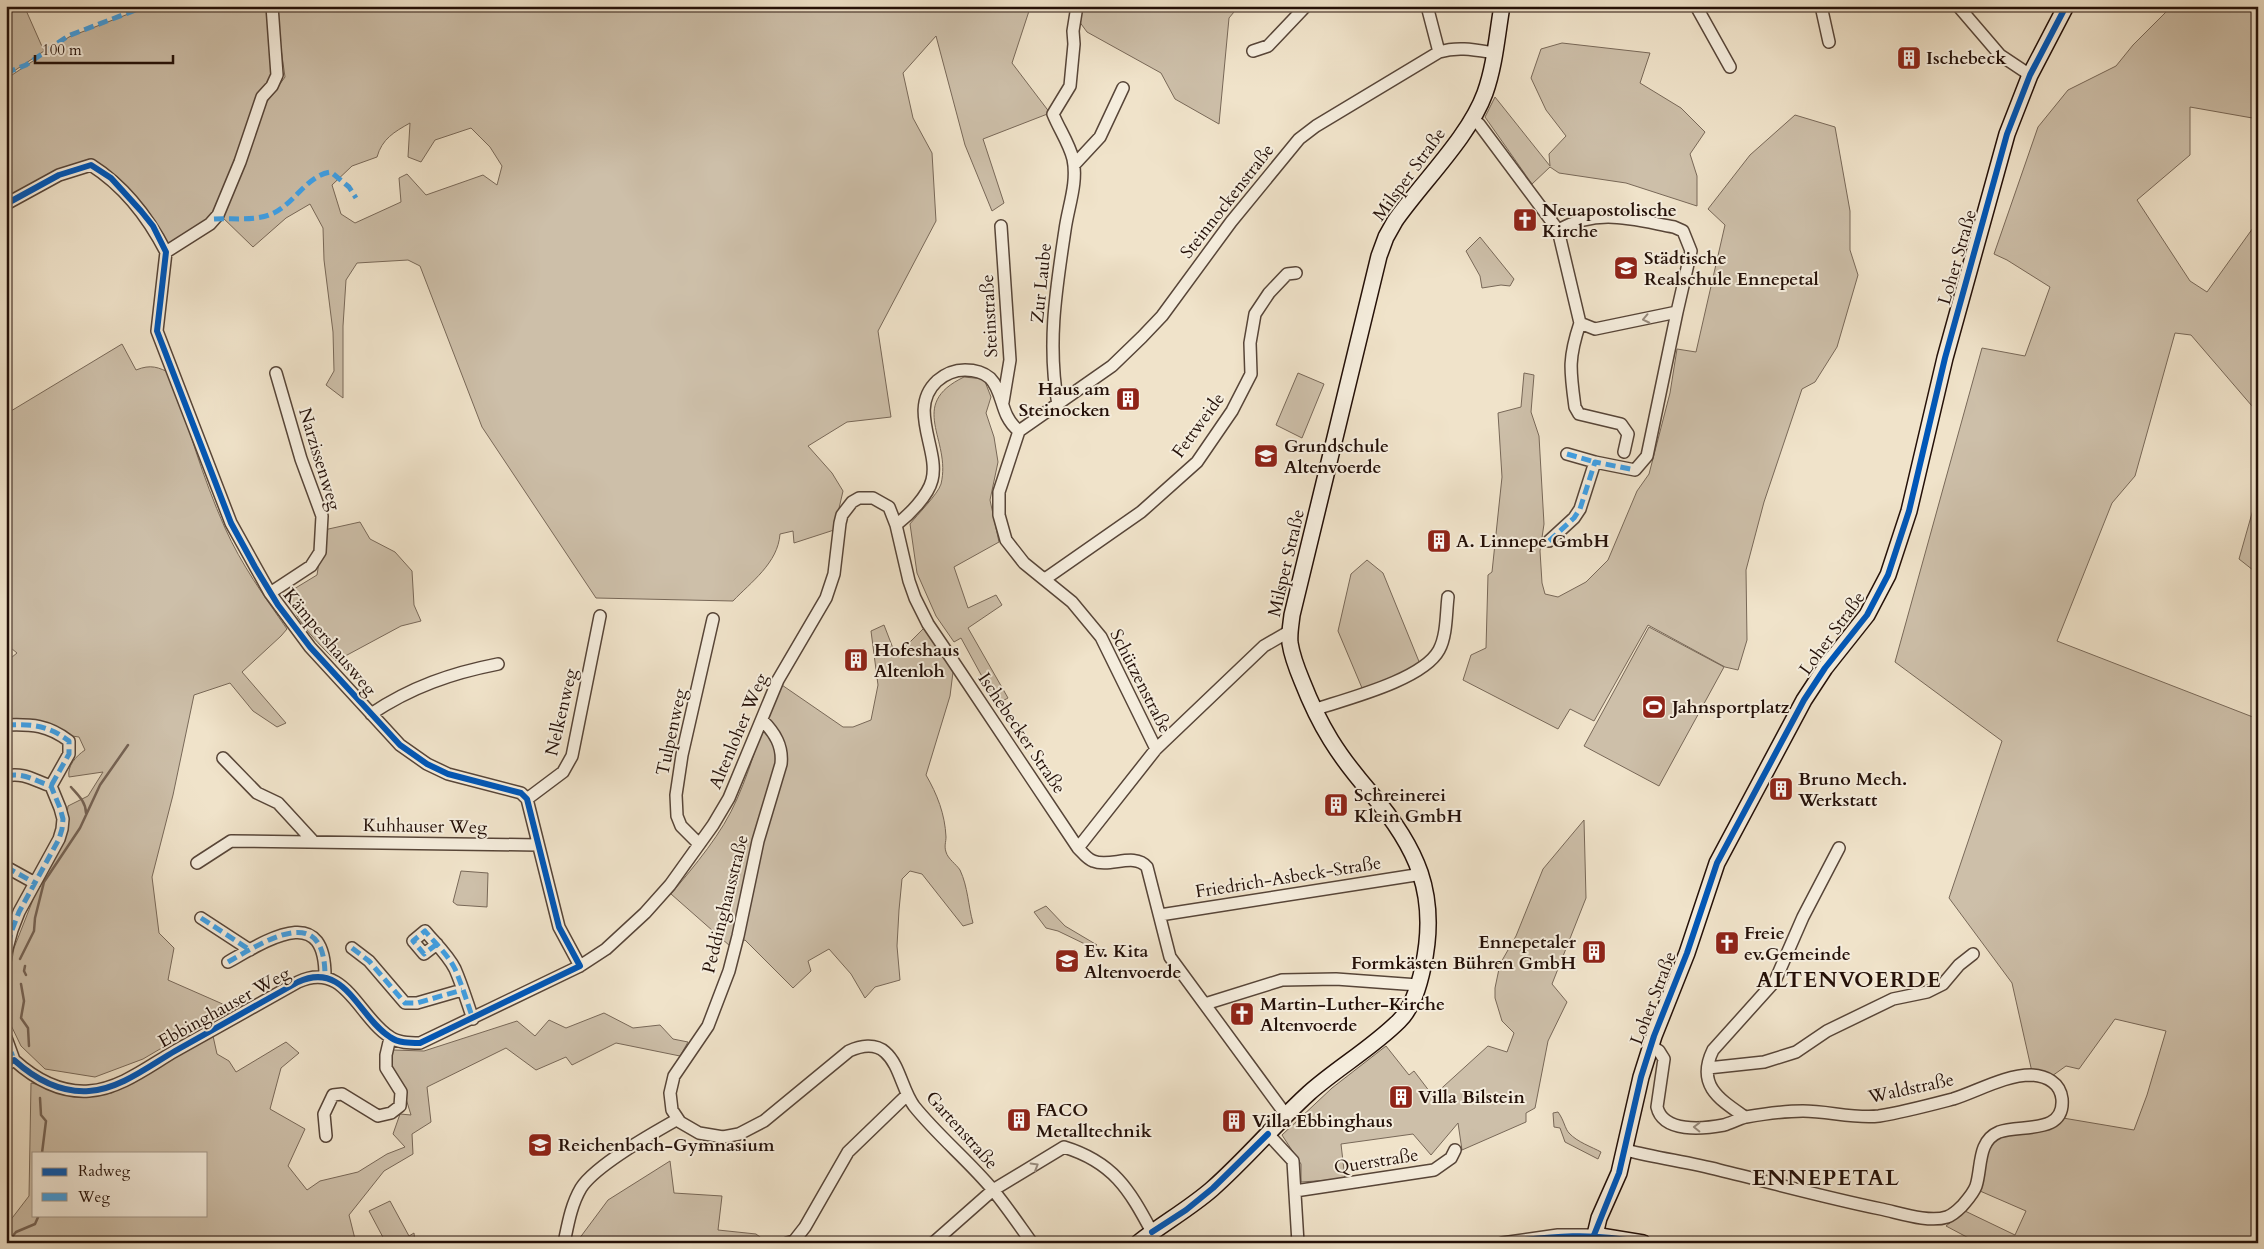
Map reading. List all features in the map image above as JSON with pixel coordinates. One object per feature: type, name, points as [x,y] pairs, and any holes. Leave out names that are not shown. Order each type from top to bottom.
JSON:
[{"type":"street","points":[[6,204],[59,175],[90,165],[111,178],[141,211],[153,226],[166,252],[210,224],[218,215],[240,162],[262,97],[272,86],[278,75],[272,6]]},
{"type":"street","name":"Zur Laube","points":[[1058,405],[1054,378],[1054,306],[1075,178],[1074,166],[1067,142],[1053,114],[1070,86],[1074,44],[1073,31],[1077,6]]},
{"type":"street","points":[[1253,51],[1268,46],[1306,6]]},
{"type":"street","points":[[1427,6],[1439,52]]},
{"type":"street","name":"Milsper Straße","points":[[1138,1243],[1186,1210],[1213,1188],[1312,1090],[1399,1020],[1408,1011],[1418,985],[1426,955],[1430,923],[1428,897],[1422,874],[1411,848],[1396,824],[1335,750],[1314,710],[1293,656],[1290,632],[1294,607],[1382,247],[1390,229],[1404,208],[1472,120],[1486,92],[1495,53],[1502,6]]},
{"type":"street","points":[[1696,6],[1730,67]]},
{"type":"street","points":[[1821,6],[1828,42]]},
{"type":"street","points":[[1958,6],[2000,55],[2030,75]]},
{"type":"street","name":"Loher Straße","points":[[1594,1239],[1626,1150],[1640,1083],[1651,1046],[1690,946],[1710,882],[1725,848],[1804,700],[1825,668],[1867,615],[1888,575],[1909,511],[1945,358],[2000,161],[2030,75],[2066,6]]},
{"type":"street","name":"Steinnockenstraße","points":[[1019,431],[1112,366],[1142,338],[1162,316],[1231,222],[1299,139],[1316,126],[1439,52],[1450,48],[1466,48],[1495,53]]},
{"type":"street","points":[[1074,166],[1100,137],[1123,88]]},
{"type":"street","points":[[1472,120],[1479,124],[1558,230],[1580,323],[1570,361],[1575,408],[1579,414],[1621,424],[1628,434],[1624,452]]},
{"type":"street","points":[[1558,230],[1571,222],[1607,216],[1674,227],[1683,231],[1691,250],[1647,456],[1635,470],[1567,454]]},
{"type":"street","name":"Steinstraße","points":[[1001,226],[1010,360],[1002,404]]},
{"type":"street","name":"Kämpershausweg","points":[[166,252],[157,331],[231,523],[270,593],[310,647],[400,745],[426,764],[448,774],[521,793],[527,799]]},
{"type":"street","name":"Fettweide","points":[[1045,580],[1141,512],[1197,462],[1232,411],[1251,374],[1250,343],[1255,314],[1269,294],[1287,274],[1296,274]]},
{"type":"street","points":[[1580,323],[1594,329],[1677,312]]},
{"type":"street","points":[[896,525],[925,494],[932,480],[932,466],[924,410],[927,397],[933,385],[950,372],[960,370],[980,371],[989,378],[996,386],[1007,417],[1019,431]]},
{"type":"street","name":"Narzissenweg","points":[[270,593],[311,566],[320,552],[322,516],[304,467],[276,372]]},
{"type":"street","name":"Schützenstraße","points":[[1019,431],[998,492],[999,515],[1006,540],[1024,563],[1072,602],[1100,637],[1156,749]]},
{"type":"street","points":[[1549,541],[1574,518],[1580,509],[1595,462]]},
{"type":"street","name":"Ischebecker Straße","points":[[852,502],[868,497],[884,503],[893,514],[909,581],[928,624],[1078,848]]},
{"type":"street","name":"Altenloher Weg","points":[[580,966],[606,949],[652,906],[670,885],[729,798],[778,680],[826,598],[834,574],[842,514],[852,502]]},
{"type":"street","points":[[1314,710],[1407,677],[1426,664],[1440,649],[1448,597]]},
{"type":"street","name":"Nelkenweg","points":[[527,799],[563,772],[572,756],[600,616]]},
{"type":"street","name":"Tulpenweg","points":[[699,844],[681,826],[677,816],[676,795],[682,755],[713,619]]},
{"type":"street","points":[[1286,1115],[1170,957],[1150,873],[1143,862],[1138,860],[1094,862],[1078,848],[1156,749],[1258,652],[1277,638],[1290,632]]},
{"type":"street","points":[[371,714],[395,698],[422,685],[457,672],[498,664]]},
{"type":"street","name":"Peddinghausstraße","points":[[678,1119],[672,1110],[670,1098],[671,1082],[678,1068],[708,1026],[729,971],[758,841],[780,764],[782,753],[778,742],[770,728],[762,720]]},
{"type":"street","points":[[6,725],[32,724],[57,732],[69,741],[69,754],[51,786]]},
{"type":"street","points":[[223,758],[257,793],[278,803],[312,840]]},
{"type":"street","points":[[6,776],[13,774],[30,776],[51,786],[63,819],[59,839],[9,930],[6,952]]},
{"type":"street","points":[[228,962],[289,932],[302,931],[316,940],[322,949],[325,978],[342,986],[390,1038],[420,1043],[580,966],[559,927],[527,799]]},
{"type":"street","name":"Kuhhauser Weg","points":[[197,863],[231,840],[538,845]]},
{"type":"street","points":[[1745,1117],[1715,1094],[1707,1078],[1713,1050],[1775,981],[1803,917],[1839,848]]},
{"type":"street","points":[[6,867],[35,883]]},
{"type":"street","name":"Friedrich-Asbeck-Straße","points":[[1160,915],[1422,874]]},
{"type":"street","points":[[201,918],[250,950]]},
{"type":"street","points":[[437,944],[455,968],[473,1019]]},
{"type":"street","points":[[352,948],[368,961],[405,1003],[417,1003],[462,990]]},
{"type":"street","points":[[1708,1068],[1764,1062],[1796,1052],[1827,1031],[1893,999],[1928,992],[1943,984],[1959,965],[1973,954]]},
{"type":"street","name":"Ebbinghauser Weg","points":[[10,1062],[40,1080],[60,1088],[75,1091],[101,1090],[136,1074],[298,982],[313,977],[325,978]]},
{"type":"street","points":[[1205,1004],[1282,980],[1336,979],[1418,985]]},
{"type":"street","points":[[6,1038],[10,1062]]},
{"type":"street","points":[[326,1136],[324,1114],[333,1095],[342,1094],[378,1116],[391,1113],[400,1106],[401,1092],[386,1068],[386,1055],[390,1038]]},
{"type":"street","name":"Gartenstraße","points":[[678,1119],[692,1130],[706,1136],[723,1137],[739,1134],[764,1121],[849,1051],[867,1046],[879,1048],[886,1052],[892,1061],[907,1095],[919,1112],[993,1190],[1032,1243]]},
{"type":"street","name":"Waldstraße","points":[[1626,1150],[1704,1166],[1816,1196],[1918,1218],[1946,1218],[1959,1210],[1975,1188],[1984,1148],[1988,1140],[1998,1133],[2012,1128],[2046,1126],[2054,1121],[2059,1114],[2062,1098],[2059,1090],[2050,1080],[2040,1076],[2014,1078],[1953,1099],[1877,1116],[1802,1111],[1745,1117],[1724,1125],[1700,1128],[1679,1126],[1666,1121],[1658,1113],[1657,1107],[1664,1059],[1659,1051],[1651,1046]]},
{"type":"street","points":[[787,1243],[794,1241],[805,1227],[848,1152],[907,1095]]},
{"type":"street","points":[[564,1243],[569,1217],[587,1180],[600,1169],[678,1119]]},
{"type":"street","points":[[1268,1134],[1292,1161],[1298,1243]]},
{"type":"street","points":[[933,1243],[993,1190],[1064,1147],[1089,1157],[1112,1171],[1134,1199],[1152,1232]]},
{"type":"street","name":"Querstraße","points":[[1295,1191],[1434,1170],[1450,1158],[1455,1150]]},
{"type":"street","points":[[1502,1243],[1558,1235],[1643,1243]]},
{"type":"shaded area","points":[[6,6],[27,6],[25,8],[44,51],[8,75],[9,77],[69,37],[149,6],[270,6],[275,67],[216,213],[207,223],[169,245],[90,161],[6,201]]},
{"type":"shaded area","points":[[275,6],[1062,6],[1029,11],[1012,63],[1050,113],[983,139],[1004,203],[992,211],[965,145],[936,36],[903,73],[913,118],[932,153],[936,221],[878,331],[891,417],[847,422],[808,446],[832,473],[843,491],[834,530],[794,543],[793,531],[780,534],[778,544],[769,563],[733,601],[596,598],[482,427],[420,266],[408,260],[357,263],[346,280],[343,326],[343,398],[326,385],[334,371],[333,332],[324,260],[323,228],[310,204],[286,218],[253,247],[219,214],[266,103],[285,77]],"holes":[[[410,123],[408,157],[421,162],[435,140],[471,128],[490,147],[502,166],[497,185],[483,175],[426,195],[407,174],[399,178],[401,202],[355,223],[341,214],[332,185],[352,166],[377,157],[385,141]]]},
{"type":"shaded area","points":[[1068,6],[1239,6],[1229,18],[1219,124],[1175,99],[1161,73],[1087,32]]},
{"type":"shaded area","points":[[2172,6],[2258,6],[2258,119],[2190,107],[2190,155],[2137,200],[2190,281],[2207,292],[2258,221],[2258,413],[2191,335],[2175,333],[2135,476],[2112,503],[2057,641],[2258,719],[2258,1243],[1978,1243],[1946,1226],[1965,1211],[2015,1235],[2026,1211],[1980,1191],[1986,1154],[1991,1142],[2005,1134],[2048,1130],[2063,1118],[2134,1130],[2147,1095],[2166,1031],[2115,1019],[2079,1069],[2066,1066],[2052,1076],[2032,1072],[2012,983],[1949,898],[2002,741],[1895,662],[1982,348],[2025,356],[2050,287],[1994,254],[2038,127],[2068,90],[2116,66],[2133,45]]},
{"type":"shaded area","points":[[1562,43],[1650,53],[1640,83],[1681,108],[1705,132],[1690,154],[1697,176],[1697,206],[1626,183],[1559,173],[1550,167],[1532,184],[1485,117],[1495,97],[1550,166],[1549,154],[1566,136],[1546,110],[1531,78],[1541,49]]},
{"type":"shaded area","points":[[1795,115],[1835,127],[1850,211],[1850,250],[1858,275],[1837,347],[1815,382],[1802,389],[1764,502],[1746,570],[1747,640],[1738,670],[1725,667],[1648,625],[1594,721],[1570,709],[1558,729],[1463,680],[1471,655],[1486,648],[1488,575],[1492,572],[1502,477],[1498,413],[1521,407],[1524,373],[1534,375],[1531,412],[1539,436],[1544,524],[1540,551],[1542,583],[1545,594],[1558,597],[1586,582],[1608,560],[1637,491],[1649,474],[1670,393],[1677,349],[1696,352],[1725,225],[1708,209],[1750,155]]},
{"type":"shaded area","points":[[1480,237],[1514,279],[1510,286],[1501,285],[1482,288],[1480,276],[1466,251]]},
{"type":"shaded area","points":[[122,344],[136,370],[154,367],[172,374],[202,470],[225,528],[261,592],[287,629],[242,672],[286,723],[277,727],[253,711],[230,683],[194,695],[173,795],[152,877],[159,933],[174,948],[168,980],[234,1009],[211,1024],[177,1039],[143,1059],[95,1077],[45,1069],[21,1046],[8,1019],[9,977],[14,948],[40,882],[65,830],[68,806],[88,796],[103,772],[69,777],[69,769],[73,762],[85,750],[79,737],[6,727],[6,662],[17,653],[6,644],[6,414]]},
{"type":"shaded area","points":[[1298,373],[1324,384],[1302,438],[1276,425]]},
{"type":"shaded area","points":[[964,377],[984,379],[991,397],[986,413],[994,437],[998,462],[990,500],[999,542],[954,567],[968,608],[996,595],[1002,605],[968,628],[1008,698],[997,704],[961,638],[954,642],[936,616],[917,573],[910,524],[932,499],[941,484],[943,468],[934,411],[937,399],[947,388]]},
{"type":"shaded area","points":[[2258,492],[2258,574],[2239,559]]},
{"type":"shaded area","points":[[360,522],[370,539],[395,552],[412,571],[414,605],[421,621],[401,626],[336,661],[306,630],[295,611],[289,592],[317,575],[324,530]]},
{"type":"shaded area","points":[[1367,560],[1383,573],[1420,664],[1403,676],[1362,688],[1338,631],[1351,574]]},
{"type":"shaded area","points":[[884,625],[896,656],[925,627],[953,672],[950,696],[926,775],[934,789],[942,812],[946,852],[963,876],[973,923],[963,926],[922,874],[910,871],[902,879],[899,910],[897,946],[900,980],[875,987],[865,998],[851,974],[829,949],[808,961],[811,971],[793,988],[745,940],[730,946],[671,894],[707,849],[731,812],[779,683],[843,727],[853,727],[871,720],[878,685],[871,631]]},
{"type":"shaded area","name":"Jahnsportplatz","points":[[1649,627],[1724,667],[1659,786],[1584,746]]},
{"type":"shaded area","points":[[1584,820],[1586,898],[1552,984],[1567,1002],[1548,1041],[1535,1108],[1526,1113],[1526,1122],[1462,1150],[1458,1123],[1431,1155],[1413,1134],[1341,1144],[1345,1179],[1301,1182],[1301,1164],[1282,1135],[1332,1088],[1386,1046],[1409,1075],[1414,1071],[1433,1096],[1488,1046],[1507,1052],[1514,1033],[1502,1021],[1495,998],[1500,964],[1516,936],[1543,869]]},
{"type":"shaded area","points":[[461,871],[488,873],[487,907],[457,905],[453,902]]},
{"type":"shaded area","points":[[1046,906],[1065,926],[1097,945],[1087,945],[1058,931],[1046,928],[1034,912]]},
{"type":"shaded area","points":[[604,1013],[633,1028],[660,1025],[673,1039],[688,1042],[680,1056],[616,1043],[572,1065],[566,1057],[536,1070],[506,1048],[427,1087],[431,1122],[412,1134],[413,1154],[384,1171],[349,1215],[356,1243],[6,1243],[6,1226],[29,1196],[31,1083],[90,1096],[112,1093],[213,1036],[217,1054],[229,1061],[236,1072],[286,1042],[299,1053],[281,1068],[270,1109],[305,1129],[288,1166],[307,1190],[320,1181],[358,1172],[387,1154],[405,1147],[393,1134],[400,1114],[411,1115],[403,1089],[391,1064],[393,1050],[424,1051],[517,1021],[535,1036],[549,1020],[566,1028]]},
{"type":"shaded area","points":[[1558,1112],[1572,1136],[1601,1152],[1598,1159],[1565,1142],[1560,1128],[1554,1127],[1553,1113]]},
{"type":"shaded area","points":[[670,1161],[674,1193],[722,1196],[718,1230],[756,1234],[768,1243],[576,1243],[608,1200]]},
{"type":"shaded area","points":[[390,1201],[409,1236],[414,1233],[415,1243],[386,1243],[369,1211]]},
{"type":"waterway","points":[[20,959],[34,931],[35,918],[44,882],[80,828],[100,785],[128,745]]},
{"type":"waterway","points":[[71,787],[83,802],[86,813]]},
{"type":"waterway","points":[[25,966],[24,971],[26,975]]},
{"type":"waterway","points":[[21,984],[24,1001],[21,1018],[28,1028],[29,1046]]},
{"type":"waterway","points":[[40,1098],[41,1115],[46,1121],[42,1152]]},
{"type":"waterway","points":[[7,1243],[16,1232],[35,1224],[39,1216]]},
{"type":"marked path","points":[[6,73],[26,65],[68,36],[146,6]]},
{"type":"marked path","points":[[214,219],[249,219],[269,215],[278,211],[314,179],[322,174],[331,172],[349,187],[356,198]]},
{"type":"marked path","points":[[1567,454],[1595,462]]},
{"type":"marked path","points":[[1549,541],[1574,518],[1580,509],[1595,462],[1635,470]]},
{"type":"marked path","points":[[6,725],[24,725],[47,729],[69,741],[69,754],[51,786]]},
{"type":"marked path","points":[[6,776],[24,776],[51,786],[63,819],[59,839],[19,912],[6,952]]},
{"type":"marked path","points":[[6,867],[35,883]]},
{"type":"marked path","points":[[201,918],[250,950]]},
{"type":"marked path","points":[[437,944],[424,954],[413,941],[425,931],[429,936],[433,940],[437,945],[445,954],[455,969],[473,1019]]},
{"type":"marked path","points":[[228,962],[276,937],[292,933],[305,933],[316,940],[323,954],[325,978]]},
{"type":"marked path","points":[[352,948],[369,961],[405,1003],[417,1003],[462,990]]},
{"type":"marked path","points":[[6,1038],[14,1060]]},
{"type":"cycle path","points":[[1594,1235],[1619,1173],[1641,1077],[1654,1036],[1687,953],[1717,863],[1804,700],[1825,668],[1867,615],[1888,575],[1909,511],[1945,358],[2007,134],[2030,75],[2066,6]]},
{"type":"cycle path","points":[[6,204],[59,175],[91,165],[111,178],[153,226],[166,252],[157,331],[231,523],[255,567],[278,605],[310,647],[400,745],[427,764],[448,774],[521,793],[527,799],[559,927],[580,966],[420,1043],[393,1039],[379,1028],[339,984],[328,978],[314,977],[298,982],[134,1076],[112,1086],[89,1091],[68,1090],[39,1079],[14,1060],[6,1065]]},
{"type":"cycle path","points":[[1152,1232],[1186,1210],[1213,1188],[1268,1134]]},
{"type":"cycle path","points":[[1502,1243],[1572,1236],[1607,1237],[1643,1243]]},
{"type":"place","name":"Ischebeck","points":[[1909,58]]},
{"type":"place","name":"Neuapostolische Kirche","points":[[1525,220]]},
{"type":"place","name":"Städtische Realschule Ennepetal","points":[[1626,268]]},
{"type":"place","name":"Haus am Steinocken","points":[[1128,399]]},
{"type":"place","name":"Grundschule Altenvoerde","points":[[1266,456]]},
{"type":"place","name":"A. Linnepe GmbH","points":[[1439,541]]},
{"type":"place","name":"Hofeshaus Altenloh","points":[[856,660]]},
{"type":"place","name":"Jahnsportplatz","points":[[1654,707]]},
{"type":"place","name":"Bruno Mech. Werkstatt","points":[[1781,789]]},
{"type":"place","name":"Schreinerei Klein GmbH","points":[[1336,805]]},
{"type":"place","name":"Freie ev.Gemeinde","points":[[1727,943]]},
{"type":"place","name":"Ennepetaler Formkästen Bühren GmbH","points":[[1594,952]]},
{"type":"place","name":"Ev. Kita Altenvoerde","points":[[1067,961]]},
{"type":"place","name":"Martin-Luther-Kirche Altenvoerde","points":[[1242,1014]]},
{"type":"place","name":"Villa Bilstein","points":[[1401,1097]]},
{"type":"place","name":"FACO Metalltechnik","points":[[1019,1120]]},
{"type":"place","name":"Villa Ebbinghaus","points":[[1234,1121]]},
{"type":"place","name":"Reichenbach-Gymnasium","points":[[540,1145]]},
{"type":"district","name":"ALTENVOERDE","points":[[1849,979]]},
{"type":"district","name":"ENNEPETAL","points":[[1826,1177]]}]
